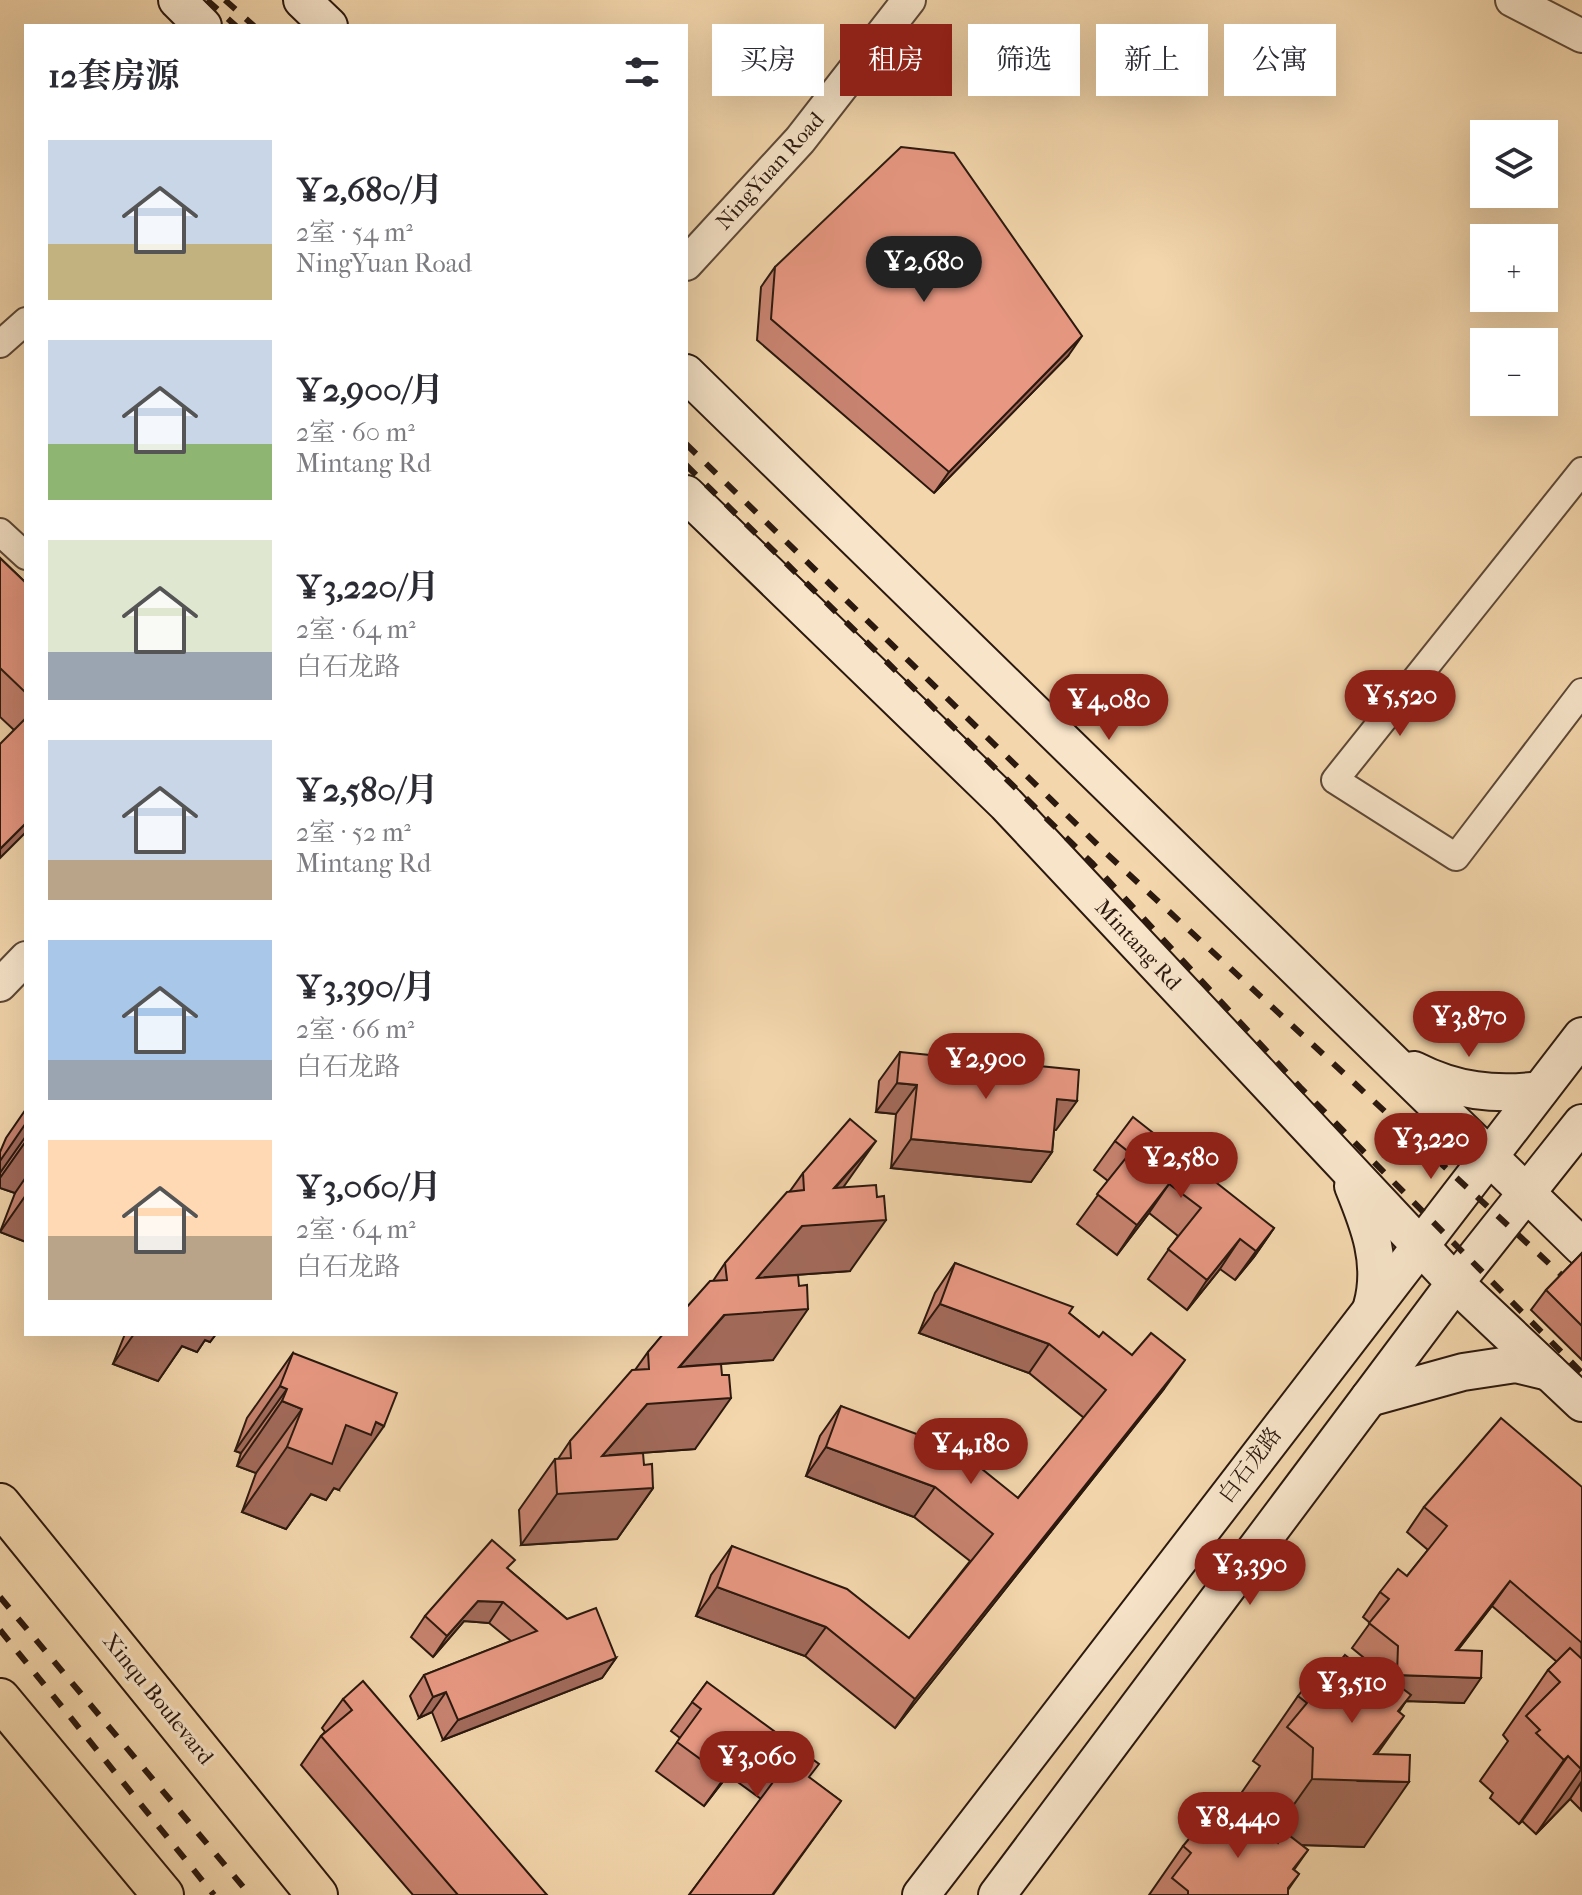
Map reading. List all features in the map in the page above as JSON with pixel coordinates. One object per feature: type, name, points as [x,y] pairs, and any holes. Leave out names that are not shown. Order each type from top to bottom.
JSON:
[{"type":"main road","points":[[177,0],[201,24]]},
{"type":"main road","points":[[302,0],[327,24]]},
{"type":"main road","points":[[688,375],[1582,1247]]},
{"type":"main road","name":"Mintang Rd","points":[[688,496],[1006,804],[1455,1283],[1582,1403]]},
{"type":"main road","name":"白石龙路","points":[[921,1895],[1582,1036]]},
{"type":"main road","points":[[1393,1060],[1435,1081],[1476,1092],[1505,1095],[1540,1090]]},
{"type":"main road","points":[[997,1895],[1455,1283],[1582,1123]]},
{"type":"main road","points":[[1344,1166],[1370,1226],[1376,1256],[1377,1288],[1372,1306]]},
{"type":"main road","points":[[1369,1398],[1463,1372],[1516,1364],[1549,1372]]},
{"type":"main road","name":"Xinqu Boulevard","points":[[0,1504],[317,1895]]},
{"type":"main road","points":[[0,1699],[163,1895]]},
{"type":"street","name":"NingYuan Road","points":[[688,262],[800,140],[909,0]]},
{"type":"street","points":[[1512,0],[1582,36]]},
{"type":"street","points":[[0,344],[24,323]]},
{"type":"street","points":[[1582,471],[1335,780],[1456,857],[1582,692]]},
{"type":"street","points":[[0,532],[24,554]]},
{"type":"street","points":[[0,985],[24,960]]},
{"type":"building","points":[[901,147],[954,153],[1082,336],[949,472],[771,319],[775,267]]},
{"type":"building","points":[[0,558],[24,581],[24,691],[0,668]]},
{"type":"building","points":[[24,720],[24,825],[0,849],[0,744]]},
{"type":"building","points":[[900,1052],[1079,1070],[1077,1101],[1057,1099],[1052,1152],[911,1139],[917,1085],[897,1083]]},
{"type":"building","points":[[1133,1117],[1274,1228],[1256,1251],[1240,1239],[1207,1280],[1168,1249],[1201,1208],[1169,1184],[1137,1225],[1097,1194],[1130,1153],[1115,1141]]},
{"type":"building","points":[[850,1119],[876,1141],[834,1188],[876,1185],[877,1197],[884,1196],[886,1220],[802,1226],[757,1278],[798,1275],[799,1286],[807,1285],[808,1309],[724,1315],[679,1367],[721,1364],[722,1375],[729,1375],[731,1398],[647,1404],[602,1456],[643,1453],[644,1465],[652,1464],[653,1488],[557,1494],[555,1459],[571,1458],[570,1441],[632,1370],[649,1369],[648,1352],[661,1336],[688,1336],[688,1306],[710,1281],[727,1280],[725,1263],[787,1192],[804,1190],[803,1173]]},
{"type":"building","points":[[1582,1253],[1582,1326],[1546,1290]]},
{"type":"building","points":[[955,1263],[1073,1307],[1069,1313],[1099,1337],[1103,1332],[1132,1355],[1151,1333],[1185,1360],[915,1699],[826,1627],[717,1587],[732,1546],[847,1589],[909,1638],[993,1534],[935,1487],[826,1447],[841,1406],[957,1449],[1018,1498],[1106,1390],[1049,1344],[940,1304]]},
{"type":"building","points":[[293,1353],[397,1393],[384,1426],[376,1422],[371,1435],[346,1425],[332,1464],[287,1447],[302,1409],[282,1401],[287,1389],[280,1386]]},
{"type":"building","points":[[1501,1418],[1582,1487],[1582,1643],[1510,1581],[1456,1650],[1482,1651],[1481,1678],[1397,1675],[1398,1646],[1369,1623],[1389,1599],[1380,1592],[1398,1569],[1407,1576],[1447,1526],[1424,1507]]},
{"type":"building","points":[[492,1540],[515,1560],[507,1568],[567,1619],[596,1608],[616,1658],[458,1720],[446,1692],[433,1697],[424,1675],[537,1631],[503,1602],[478,1601],[447,1636],[425,1616]]},
{"type":"building","points":[[1570,1648],[1582,1659],[1581,1769],[1568,1756],[1564,1760],[1536,1733],[1540,1730],[1526,1716],[1560,1682],[1548,1670]]},
{"type":"building","points":[[1345,1655],[1384,1686],[1390,1679],[1411,1695],[1398,1711],[1404,1716],[1374,1754],[1410,1755],[1409,1782],[1312,1779],[1313,1748],[1287,1727],[1307,1703],[1298,1696],[1316,1673],[1325,1679]]},
{"type":"building","points":[[363,1681],[547,1895],[458,1895],[321,1736],[352,1710],[343,1699]]},
{"type":"building","points":[[707,1682],[819,1764],[809,1777],[841,1801],[772,1895],[689,1895],[782,1770],[748,1745],[725,1777],[677,1742],[701,1709],[692,1702]]},
{"type":"building","points":[[1230,1805],[1278,1843],[1286,1833],[1308,1850],[1293,1869],[1299,1874],[1288,1888],[1288,1895],[1188,1895],[1188,1891],[1172,1878],[1191,1853],[1183,1846],[1202,1823],[1210,1830]]},
{"type":"railway","points":[[207,0],[234,24]]},
{"type":"railway","points":[[225,0],[252,24]]},
{"type":"railway","points":[[688,446],[1107,854],[1582,1294]]},
{"type":"railway","points":[[688,467],[1093,864],[1300,1087],[1582,1373]]},
{"type":"railway","points":[[0,1597],[250,1895]]},
{"type":"railway","points":[[0,1630],[214,1895]]}]
